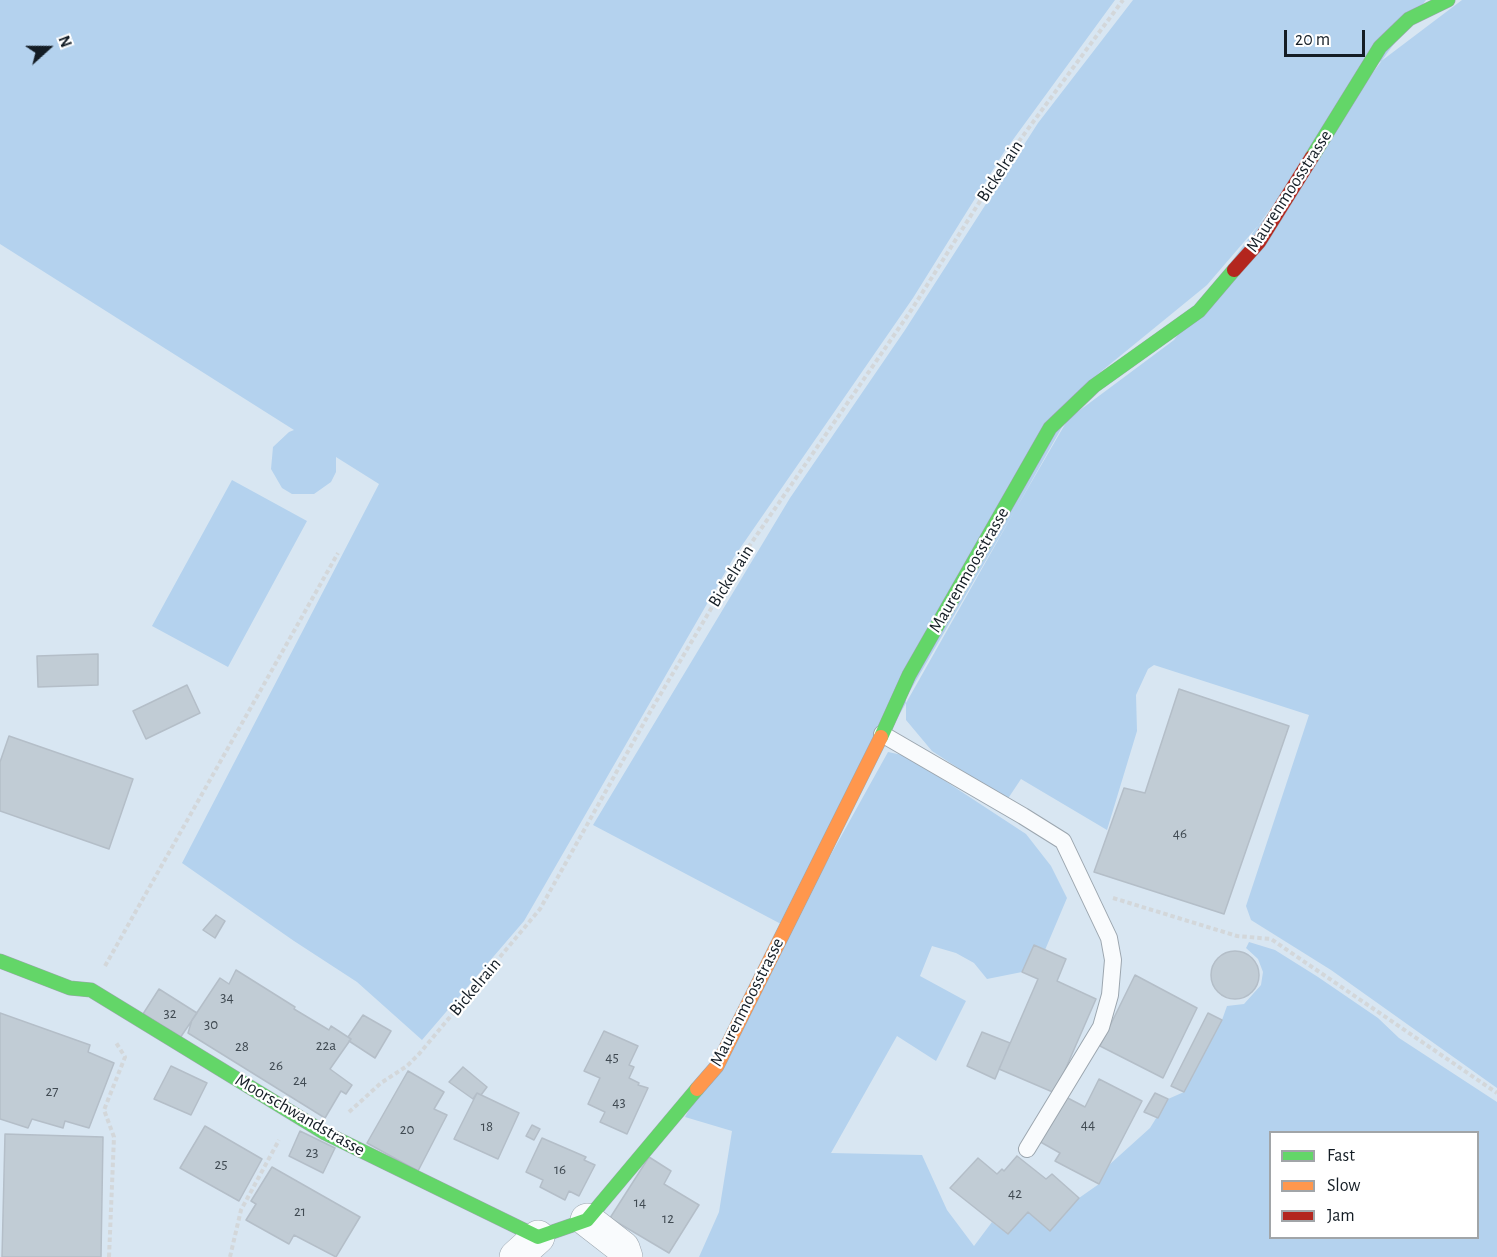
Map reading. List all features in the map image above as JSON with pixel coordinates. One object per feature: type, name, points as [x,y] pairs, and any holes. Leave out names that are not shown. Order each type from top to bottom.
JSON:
[{"type":"street","name":"Maurenmoosstrasse","points":[[587,1220],[717,1066],[909,675],[1050,428],[1094,386],[1199,311],[1259,242],[1380,47],[1408,19],[1448,0]]},
{"type":"street","name":"Moorschwandstrasse","points":[[0,961],[70,988],[91,990],[325,1133],[527,1247],[587,1220]]},
{"type":"street","points":[[587,1220],[623,1248],[626,1257]]},
{"type":"lane","points":[[882,734],[1023,816],[1063,842],[1109,938],[1113,960],[1110,995],[1101,1027],[1027,1149]]},
{"type":"path","name":"Bickelrain","points":[[325,1133],[381,1083],[407,1066],[419,1054],[540,909],[650,712],[741,558],[912,309],[1011,152],[1123,0]]},
{"type":"path","points":[[91,990],[338,553]]},
{"type":"path","points":[[1086,889],[1237,936],[1271,939],[1497,1093]]},
{"type":"path","points":[[109,1257],[114,1137],[104,1110],[125,1057],[114,1040]]},
{"type":"path","points":[[230,1257],[241,1210],[293,1114]]},
{"type":"shaded area","points":[[0,0],[1115,0],[1004,152],[913,298],[734,557],[524,921],[422,1040],[357,982],[182,863],[379,484],[336,457],[336,472],[331,482],[314,494],[292,494],[282,488],[271,469],[273,447],[294,430],[0,244]]},
{"type":"shaded area","points":[[1133,0],[1426,0],[1280,200],[1207,285],[1087,383],[781,924],[593,825],[790,498],[905,330],[1038,123]]},
{"type":"shaded area","points":[[1462,0],[1497,0],[1497,1088],[1331,970],[1251,920],[1246,906],[1309,715],[1154,665],[1148,669],[1136,695],[1137,731],[1107,830],[1021,779],[1007,800],[932,751],[906,720],[906,698],[1068,419],[1174,340],[1376,65]]},
{"type":"shaded area","points":[[232,480],[307,521],[228,667],[152,626]]},
{"type":"shaded area","points":[[888,752],[907,756],[1026,834],[1051,866],[1067,898],[1045,950],[1034,945],[1022,972],[987,979],[974,963],[956,953],[932,946],[920,976],[966,1001],[936,1061],[897,1036],[831,1153],[922,1155],[947,1210],[974,1246],[992,1222],[1008,1234],[1028,1212],[1050,1231],[1079,1198],[1099,1184],[1109,1165],[1150,1128],[1168,1099],[1184,1092],[1227,1006],[1244,1004],[1261,985],[1263,972],[1258,959],[1246,948],[1249,942],[1275,950],[1318,977],[1378,1018],[1399,1038],[1497,1102],[1497,1257],[699,1257],[719,1212],[732,1131],[685,1117]]},
{"type":"building","points":[[98,654],[98,685],[38,687],[37,656]]},
{"type":"building","points":[[187,685],[200,713],[146,739],[133,711]]},
{"type":"building","points":[[1179,689],[1289,726],[1224,914],[1094,872],[1124,788],[1145,793]]},
{"type":"building","points":[[9,736],[133,779],[109,849],[0,811],[0,762]]},
{"type":"building","points":[[216,915],[225,921],[215,938],[203,930]]},
{"type":"building","points":[[1034,945],[1066,959],[1057,981],[1096,999],[1055,1093],[999,1069],[1038,979],[1022,972]]},
{"type":"building","points":[[1230,951],[1240,951],[1252,958],[1259,970],[1259,980],[1252,992],[1240,999],[1230,999],[1215,988],[1211,980],[1211,970],[1222,955]]},
{"type":"building","points":[[236,970],[329,1030],[331,1026],[351,1039],[330,1069],[352,1085],[346,1094],[341,1091],[325,1118],[188,1033],[192,1020],[220,978],[229,984]]},
{"type":"building","points":[[1135,975],[1197,1008],[1163,1078],[1100,1046]]},
{"type":"building","points":[[159,989],[197,1013],[180,1038],[143,1014]]},
{"type":"building","points":[[0,1013],[90,1045],[88,1052],[114,1063],[89,1128],[65,1121],[63,1128],[32,1119],[28,1128],[0,1119]]},
{"type":"building","points":[[1208,1013],[1222,1020],[1184,1092],[1171,1086]]},
{"type":"building","points":[[363,1015],[391,1031],[375,1058],[349,1041],[351,1039],[348,1037]]},
{"type":"building","points":[[604,1031],[638,1046],[629,1065],[634,1067],[629,1078],[639,1083],[638,1085],[648,1088],[627,1134],[600,1122],[605,1112],[588,1104],[600,1078],[584,1071]]},
{"type":"building","points":[[982,1032],[1010,1043],[995,1079],[967,1066]]},
{"type":"building","points":[[171,1066],[207,1083],[191,1115],[154,1099]]},
{"type":"building","points":[[463,1067],[487,1087],[481,1095],[477,1093],[473,1099],[449,1082]]},
{"type":"building","points":[[408,1071],[444,1092],[434,1109],[447,1115],[418,1171],[367,1143]]},
{"type":"building","points":[[1099,1079],[1142,1101],[1099,1184],[1055,1161],[1060,1153],[1037,1140],[1062,1095],[1085,1107]]},
{"type":"building","points":[[477,1093],[519,1113],[498,1159],[454,1139]]},
{"type":"building","points":[[1155,1093],[1168,1099],[1158,1118],[1144,1112]]},
{"type":"building","points":[[532,1125],[540,1129],[534,1140],[526,1136]]},
{"type":"building","points":[[205,1126],[262,1159],[239,1201],[180,1168]]},
{"type":"building","points":[[300,1131],[335,1148],[323,1173],[289,1156]]},
{"type":"building","points":[[5,1134],[103,1137],[101,1257],[2,1257]]},
{"type":"building","points":[[542,1138],[586,1157],[584,1160],[595,1165],[579,1196],[569,1191],[565,1200],[540,1187],[543,1180],[526,1172]]},
{"type":"building","points":[[1017,1156],[1046,1179],[1052,1174],[1079,1198],[1050,1231],[1028,1212],[1008,1234],[950,1188],[978,1158],[997,1174],[1002,1169],[1004,1171]]},
{"type":"building","points":[[649,1157],[671,1171],[664,1184],[699,1205],[669,1253],[610,1218]]},
{"type":"building","points":[[272,1167],[360,1217],[336,1257],[294,1235],[289,1244],[246,1220],[256,1204],[251,1201]]},
{"type":"traffic: fast","points":[[1312,157],[1380,47],[1409,19],[1448,0]]},
{"type":"traffic: fast","points":[[881,737],[909,675],[1050,428],[1094,386],[1199,311],[1234,270]]},
{"type":"traffic: fast","points":[[0,961],[70,988],[91,990],[325,1133],[538,1237],[587,1220],[697,1089]]},
{"type":"traffic: slow","points":[[697,1089],[717,1066],[881,737]]},
{"type":"traffic: jam","points":[[1234,270],[1259,242],[1312,157]]}]
